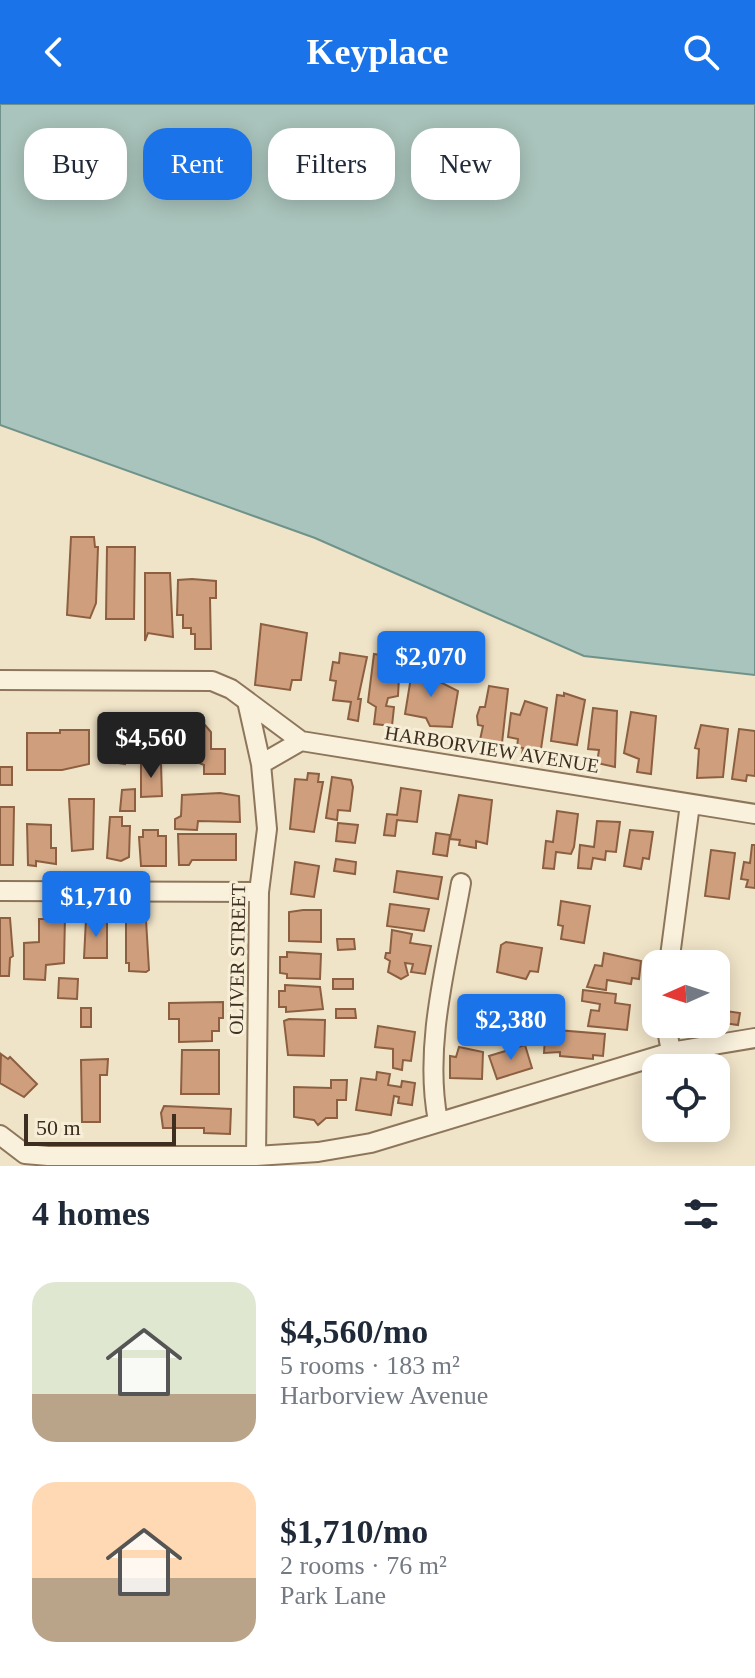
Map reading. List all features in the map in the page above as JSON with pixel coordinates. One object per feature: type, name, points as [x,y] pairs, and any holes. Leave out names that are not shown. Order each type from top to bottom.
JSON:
[{"type":"street","name":"HARBORVIEW AVENUE","points":[[0,680],[212,681],[247,701],[301,741],[755,814]]},
{"type":"street","name":"OLIVER STREET","points":[[247,701],[261,764],[267,829],[259,892],[256,1156]]},
{"type":"street","points":[[261,764],[301,741]]},
{"type":"street","points":[[671,950],[690,804]]},
{"type":"street","points":[[438,1121],[433,1094],[438,1011],[461,883]]},
{"type":"street","points":[[0,891],[259,892]]},
{"type":"street","points":[[668,1038],[671,1052]]},
{"type":"street","points":[[0,1135],[25,1156],[256,1156],[318,1152],[371,1143],[671,1052],[755,1038]]},
{"type":"water","points":[[0,104],[755,104],[755,675],[584,656],[315,538],[0,425]]},
{"type":"building","points":[[71,537],[94,537],[95,547],[98,547],[96,603],[90,618],[67,615]]},
{"type":"building","points":[[107,547],[135,547],[134,619],[106,619]]},
{"type":"building","points":[[145,573],[170,573],[173,637],[148,633],[145,641]]},
{"type":"building","points":[[178,580],[216,581],[216,598],[210,598],[211,649],[195,649],[195,634],[191,634],[191,628],[183,628],[183,615],[177,615]]},
{"type":"building","points":[[261,624],[307,633],[301,680],[292,680],[290,690],[255,685]]},
{"type":"building","points":[[340,653],[367,657],[358,699],[361,699],[358,721],[348,719],[351,702],[333,700],[336,681],[330,680],[333,662],[339,663]]},
{"type":"building","points":[[374,654],[400,658],[398,696],[388,698],[386,706],[394,707],[392,726],[374,724],[376,707],[368,702]]},
{"type":"building","points":[[413,665],[427,667],[426,671],[436,680],[458,691],[452,727],[430,726],[426,718],[405,714]]},
{"type":"building","points":[[489,686],[508,689],[502,743],[480,740],[483,726],[478,725],[477,716],[480,707],[485,707]]},
{"type":"building","points":[[564,693],[585,700],[577,745],[551,741],[557,695],[564,696]]},
{"type":"building","points":[[525,701],[547,708],[540,756],[522,754],[523,748],[517,747],[518,739],[508,737],[511,713],[520,715]]},
{"type":"building","points":[[593,708],[617,711],[615,767],[597,763],[599,750],[588,749]]},
{"type":"building","points":[[631,712],[656,716],[651,774],[637,772],[639,759],[624,753]]},
{"type":"building","points":[[104,713],[135,713],[135,722],[143,722],[143,755],[125,758],[125,764],[106,761]]},
{"type":"building","points":[[195,725],[205,725],[211,732],[211,749],[225,749],[225,774],[204,774],[204,765],[197,762],[175,762],[175,734],[190,733]]},
{"type":"building","points":[[701,725],[728,729],[723,777],[697,778],[699,749],[695,748]]},
{"type":"building","points":[[739,729],[755,731],[755,776],[747,775],[746,781],[732,779]]},
{"type":"building","points":[[60,730],[89,730],[89,764],[62,770],[27,770],[27,733],[60,733]]},
{"type":"building","points":[[141,763],[161,763],[162,796],[141,797]]},
{"type":"building","points":[[0,767],[12,767],[12,785],[0,785]]},
{"type":"building","points":[[308,773],[319,774],[318,782],[323,782],[314,832],[290,829],[295,779],[307,780]]},
{"type":"building","points":[[332,777],[351,780],[353,787],[350,811],[338,810],[337,820],[326,818]]},
{"type":"building","points":[[401,788],[421,791],[417,822],[397,820],[395,836],[384,835],[387,814],[397,815]]},
{"type":"building","points":[[135,789],[135,811],[120,811],[122,790]]},
{"type":"building","points":[[220,793],[239,796],[240,822],[198,821],[197,830],[175,829],[175,819],[181,816],[182,795]]},
{"type":"building","points":[[459,795],[492,800],[487,844],[476,841],[476,848],[459,845],[460,840],[450,839]]},
{"type":"building","points":[[69,799],[94,799],[93,849],[72,851]]},
{"type":"building","points":[[0,807],[14,807],[13,865],[0,865]]},
{"type":"building","points":[[557,811],[578,814],[574,847],[571,854],[556,852],[554,869],[543,868],[546,841],[553,842]]},
{"type":"building","points":[[110,817],[122,817],[122,826],[130,826],[129,857],[121,861],[107,858]]},
{"type":"building","points":[[597,821],[620,822],[616,852],[606,851],[605,860],[593,858],[591,869],[578,868],[580,845],[594,847]]},
{"type":"building","points":[[338,823],[358,825],[355,843],[336,841]]},
{"type":"building","points":[[27,824],[51,825],[51,848],[56,848],[56,864],[36,861],[36,866],[28,865]]},
{"type":"building","points":[[143,830],[158,830],[158,836],[166,836],[166,866],[141,866],[139,837],[143,837]]},
{"type":"building","points":[[630,830],[653,832],[649,859],[643,858],[641,869],[624,866]]},
{"type":"building","points":[[436,833],[450,835],[447,856],[433,854]]},
{"type":"building","points":[[178,834],[236,834],[236,860],[192,860],[189,865],[179,865]]},
{"type":"building","points":[[752,845],[755,845],[755,888],[746,887],[748,880],[741,879],[744,862],[750,863]]},
{"type":"building","points":[[711,850],[735,853],[729,899],[705,896]]},
{"type":"building","points":[[336,859],[356,862],[355,874],[334,871]]},
{"type":"building","points":[[295,862],[319,866],[314,897],[291,894]]},
{"type":"building","points":[[397,871],[442,877],[438,899],[394,892]]},
{"type":"building","points":[[561,901],[590,906],[584,943],[561,939],[563,926],[558,925]]},
{"type":"building","points":[[390,904],[429,909],[424,931],[387,926]]},
{"type":"building","points":[[321,910],[321,942],[289,941],[289,912]]},
{"type":"building","points":[[55,916],[65,916],[64,963],[46,965],[45,980],[24,979],[24,943],[39,942],[39,919],[55,919]]},
{"type":"building","points":[[0,918],[10,918],[13,956],[10,958],[9,976],[0,976]]},
{"type":"building","points":[[86,919],[107,920],[107,958],[84,958]]},
{"type":"building","points":[[126,919],[146,920],[149,970],[146,972],[129,971],[129,963],[126,963]]},
{"type":"building","points":[[392,930],[412,934],[410,943],[431,946],[425,974],[411,972],[413,964],[405,963],[408,975],[401,979],[388,972],[390,961],[385,958],[386,953],[390,953]]},
{"type":"building","points":[[337,939],[354,939],[355,949],[338,950]]},
{"type":"building","points":[[506,942],[542,948],[538,972],[530,971],[526,979],[497,972],[501,945]]},
{"type":"building","points":[[287,952],[321,954],[320,979],[287,978],[287,974],[280,973],[280,957],[287,957]]},
{"type":"building","points":[[604,953],[641,961],[639,979],[632,978],[631,984],[607,980],[606,990],[587,987],[595,965],[602,966]]},
{"type":"building","points":[[59,978],[78,979],[77,999],[58,998]]},
{"type":"building","points":[[333,979],[353,979],[353,989],[333,989]]},
{"type":"building","points":[[285,985],[320,987],[323,1009],[286,1012],[286,1007],[279,1007],[279,991],[285,991]]},
{"type":"building","points":[[583,990],[616,994],[615,1003],[630,1005],[627,1030],[588,1026],[591,1010],[599,1011],[600,1004],[582,1001]]},
{"type":"building","points":[[223,1002],[223,1018],[219,1018],[219,1031],[212,1031],[212,1041],[179,1042],[179,1019],[169,1019],[169,1003]]},
{"type":"building","points":[[530,1006],[538,1027],[517,1035],[509,1014]]},
{"type":"building","points":[[81,1008],[91,1008],[91,1027],[81,1027]]},
{"type":"building","points":[[336,1009],[355,1009],[356,1018],[336,1018]]},
{"type":"building","points":[[730,1012],[740,1013],[738,1025],[730,1024]]},
{"type":"building","points":[[325,1020],[324,1056],[288,1055],[284,1021]]},
{"type":"building","points":[[546,1022],[557,1023],[557,1030],[605,1034],[603,1056],[593,1055],[593,1059],[560,1056],[560,1052],[544,1053]]},
{"type":"building","points":[[378,1026],[415,1032],[411,1061],[403,1060],[402,1070],[393,1068],[393,1049],[375,1047]]},
{"type":"building","points":[[525,1045],[532,1068],[497,1079],[489,1056]]},
{"type":"building","points":[[459,1047],[483,1052],[482,1079],[450,1078],[450,1056],[456,1057]]},
{"type":"building","points":[[182,1050],[219,1050],[219,1094],[181,1094]]},
{"type":"building","points":[[1,1054],[8,1059],[10,1057],[37,1084],[24,1097],[0,1083]]},
{"type":"building","points":[[108,1059],[107,1075],[100,1075],[100,1122],[82,1122],[81,1060]]},
{"type":"building","points":[[377,1072],[390,1074],[388,1085],[401,1087],[402,1081],[415,1083],[412,1105],[398,1103],[399,1097],[394,1096],[391,1115],[356,1110],[361,1078],[376,1080]]},
{"type":"building","points":[[331,1080],[347,1080],[346,1100],[337,1100],[337,1118],[326,1118],[318,1125],[314,1120],[294,1117],[294,1087],[331,1088]]},
{"type":"building","points":[[164,1106],[231,1109],[230,1134],[204,1133],[204,1128],[163,1128],[161,1113]]}]
